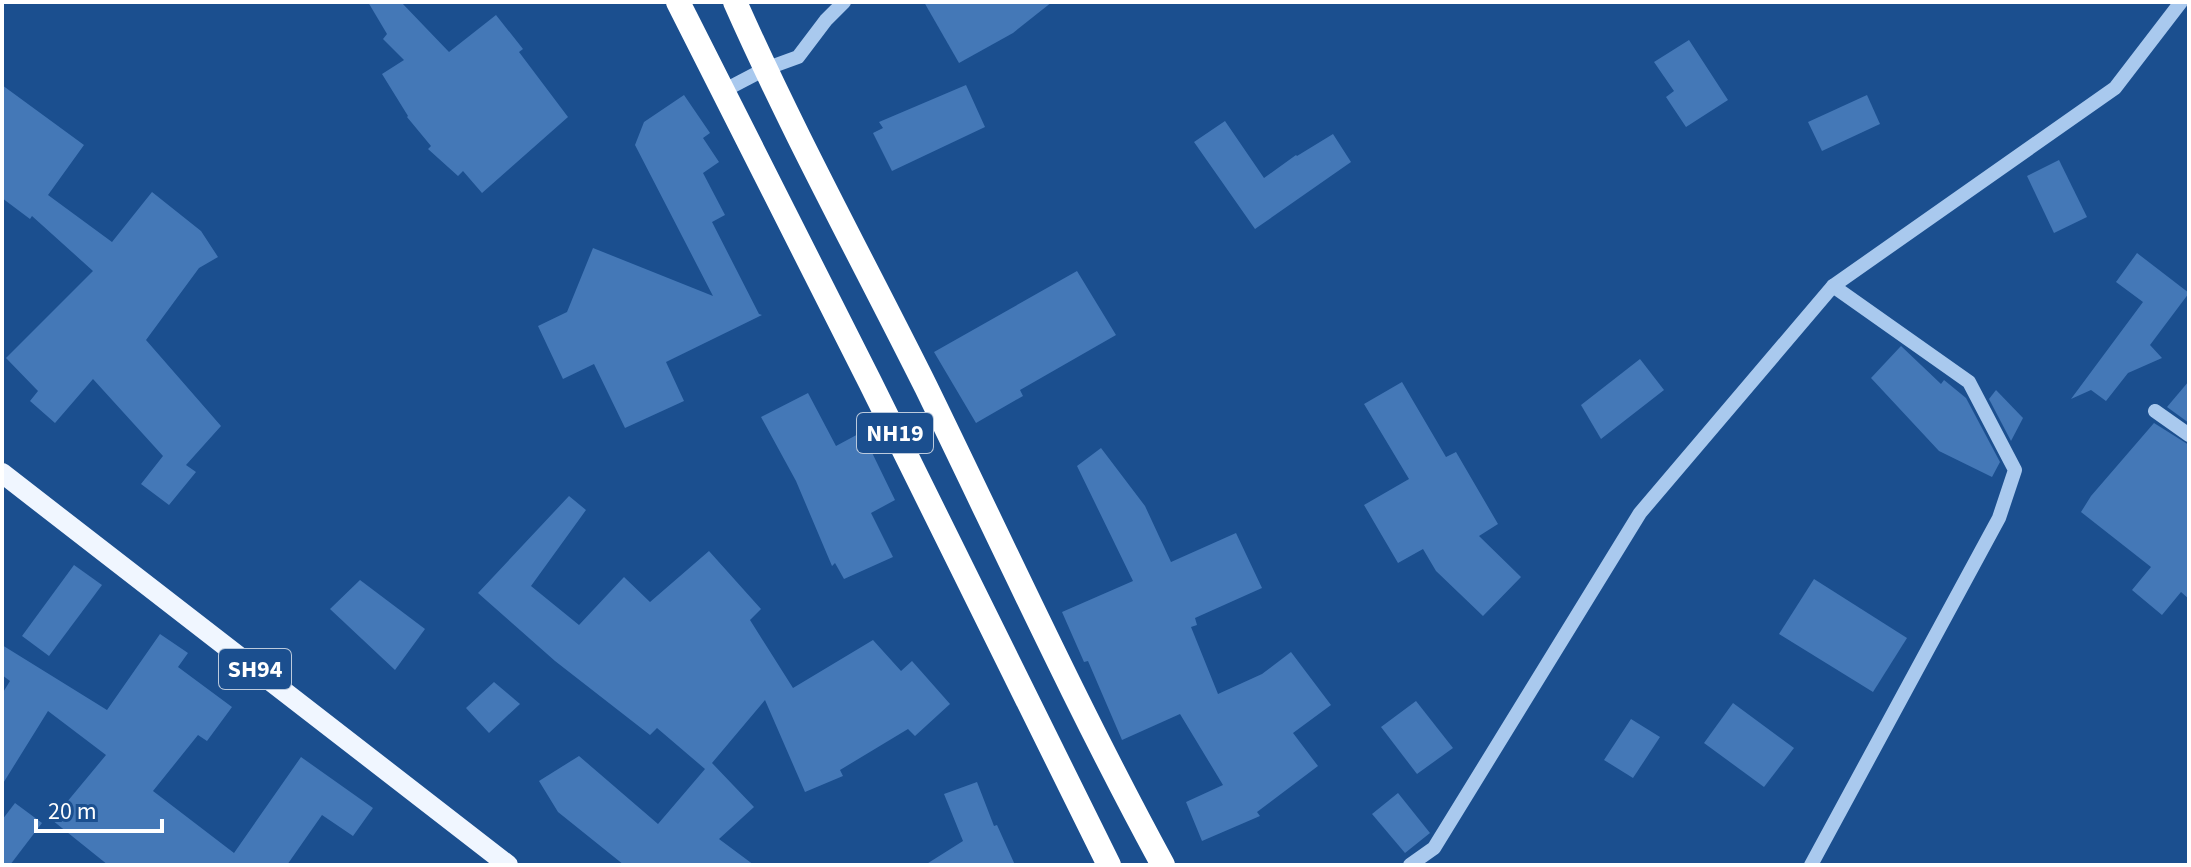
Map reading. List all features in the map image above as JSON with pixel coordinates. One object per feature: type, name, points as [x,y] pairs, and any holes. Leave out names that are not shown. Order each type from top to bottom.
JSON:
[{"type":"highway","name":"NH19","points":[[678,2],[1109,865]]},
{"type":"highway","name":"NH19","points":[[735,2],[765,69],[1163,865]]},
{"type":"main road","name":"SH94","points":[[2,473],[508,865]]},
{"type":"street","points":[[723,91],[765,69],[798,57],[844,2]]},
{"type":"street","points":[[1410,865],[1434,848],[1640,513],[1833,286],[2115,88],[2181,2]]},
{"type":"street","points":[[1811,865],[1999,518],[2015,470],[1969,382],[1833,286]]},
{"type":"street","points":[[2155,411],[2189,435]]},
{"type":"building","points":[[368,2],[401,2],[449,52],[496,15],[523,49],[519,52],[568,117],[482,193],[463,171],[458,176],[428,149],[431,146],[407,117],[382,74],[404,60],[383,39],[387,34]]},
{"type":"building","points":[[924,2],[1052,2],[1013,33],[959,63]]},
{"type":"building","points":[[1689,40],[1728,100],[1686,127],[1666,97],[1674,91],[1654,62]]},
{"type":"building","points":[[2,85],[84,145],[48,195],[112,242],[152,192],[201,231],[218,257],[199,268],[146,340],[221,426],[186,465],[196,472],[169,505],[141,484],[163,456],[93,379],[55,423],[30,401],[38,391],[6,358],[93,271],[32,216],[30,219],[2,198]]},
{"type":"building","points":[[966,85],[985,127],[892,171],[873,133],[883,128],[879,122]]},
{"type":"building","points":[[684,95],[710,133],[703,138],[719,162],[703,173],[725,215],[712,222],[762,315],[666,362],[684,401],[625,428],[594,364],[563,379],[538,326],[567,312],[593,248],[713,296],[635,145],[644,122]]},
{"type":"building","points":[[1867,95],[1880,124],[1822,151],[1808,122]]},
{"type":"building","points":[[1225,121],[1264,178],[1333,134],[1351,162],[1255,229],[1194,142]]},
{"type":"building","points":[[2059,160],[2087,217],[2054,233],[2027,176]]},
{"type":"building","points":[[2137,253],[2189,293],[2150,345],[2162,358],[2128,373],[2106,401],[2091,390],[2071,399],[2143,302],[2116,282]]},
{"type":"building","points":[[1077,271],[1116,335],[1020,390],[1023,396],[976,423],[934,352]]},
{"type":"building","points":[[1901,346],[1941,384],[1944,380],[1966,398],[2000,462],[1992,477],[1939,451],[1871,378]]},
{"type":"building","points":[[1640,359],[1664,390],[1601,439],[1581,405]]},
{"type":"building","points":[[2189,381],[2189,423],[2167,407]]},
{"type":"building","points":[[1402,382],[1446,457],[1456,452],[1498,524],[1479,536],[1521,577],[1483,616],[1436,571],[1423,549],[1398,563],[1364,505],[1409,479],[1364,404]]},
{"type":"building","points":[[1996,390],[2023,418],[2011,441],[1989,399]]},
{"type":"building","points":[[808,393],[836,446],[862,432],[895,500],[871,513],[893,557],[844,579],[835,563],[832,566],[796,481],[761,417]]},
{"type":"building","points":[[2154,423],[2189,445],[2189,599],[2181,592],[2162,615],[2132,590],[2151,567],[2081,512],[2091,496]]},
{"type":"building","points":[[1101,448],[1145,506],[1171,562],[1236,533],[1262,588],[1195,618],[1197,625],[1191,627],[1218,694],[1262,674],[1291,652],[1331,705],[1293,733],[1318,766],[1257,812],[1260,816],[1202,841],[1186,802],[1223,785],[1180,714],[1122,740],[1088,661],[1084,662],[1062,612],[1133,581],[1077,466]]},
{"type":"building","points":[[569,496],[586,510],[531,586],[579,625],[624,577],[650,602],[709,551],[761,609],[750,620],[793,688],[873,640],[901,671],[912,661],[950,704],[915,736],[908,729],[840,770],[843,776],[805,792],[765,700],[712,763],[754,807],[719,839],[754,865],[624,865],[558,812],[539,781],[579,756],[658,824],[705,769],[657,728],[650,735],[555,661],[478,593]]},
{"type":"building","points":[[74,565],[102,585],[49,656],[22,636]]},
{"type":"building","points":[[1814,579],[1907,638],[1873,692],[1779,634]]},
{"type":"building","points":[[360,580],[425,629],[395,670],[330,609]]},
{"type":"building","points":[[160,634],[188,653],[178,667],[232,707],[207,741],[198,735],[153,791],[234,853],[301,757],[373,808],[353,836],[322,815],[287,865],[108,865],[52,820],[106,755],[48,711],[2,785],[2,694],[10,681],[2,675],[2,645],[107,710]]},
{"type":"building","points":[[494,682],[520,704],[489,733],[466,708]]},
{"type":"building","points":[[1416,701],[1453,748],[1417,774],[1381,727]]},
{"type":"building","points":[[1733,703],[1794,748],[1764,787],[1704,743]]},
{"type":"building","points":[[1631,719],[1660,737],[1633,778],[1604,760]]},
{"type":"building","points":[[977,782],[994,826],[997,825],[1015,865],[925,865],[963,841],[944,794]]},
{"type":"building","points":[[1398,793],[1430,833],[1405,853],[1372,814]]},
{"type":"building","points":[[15,803],[42,823],[10,865],[2,865],[2,820]]}]
